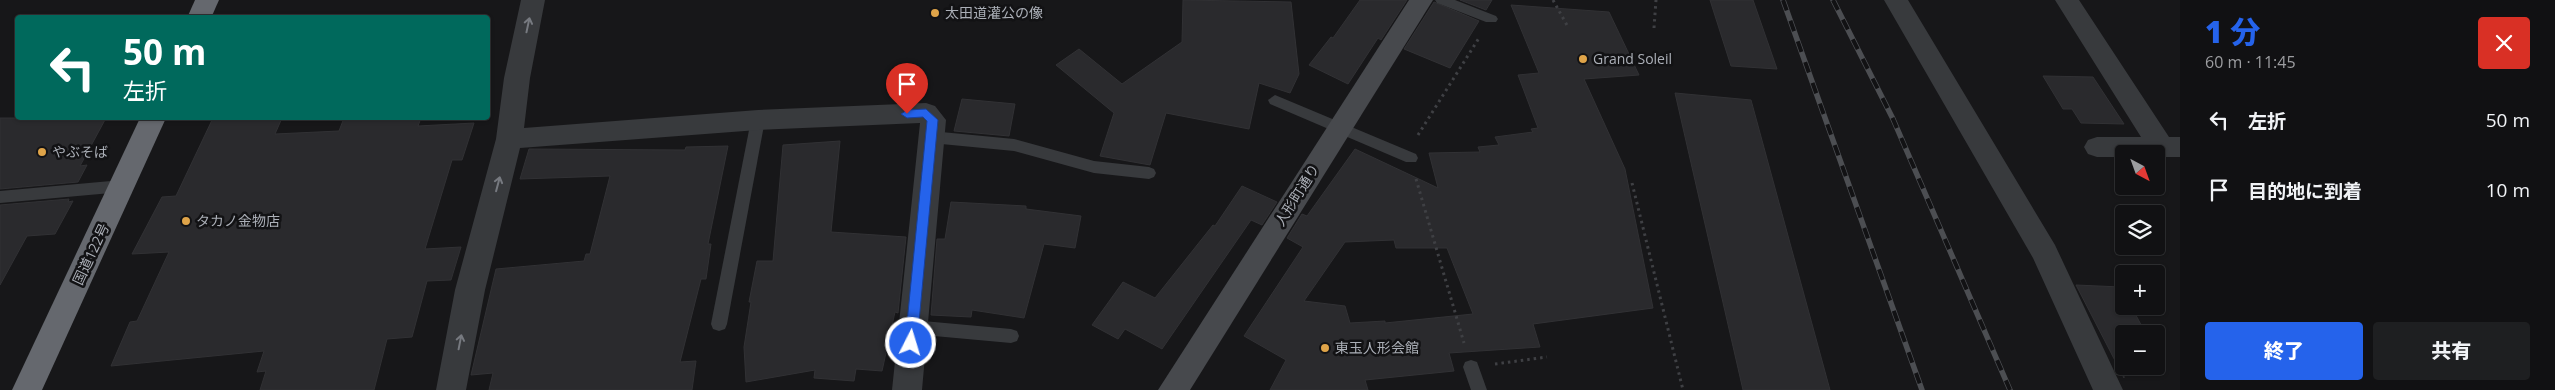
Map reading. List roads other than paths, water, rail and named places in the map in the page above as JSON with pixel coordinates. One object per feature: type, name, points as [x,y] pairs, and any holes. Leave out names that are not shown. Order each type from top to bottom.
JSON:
[{"type":"highway","points":[[200,15],[207,0]]},
{"type":"highway","name":"国道122号","points":[[27,390],[152,120]]},
{"type":"street","points":[[450,390],[470,290],[509,139],[517,78],[533,0]]},
{"type":"street","name":"人形町通り","points":[[1173,390],[1421,0]]},
{"type":"street","points":[[1896,0],[2045,253],[2108,390]]},
{"type":"street","points":[[2067,0],[2171,147]]},
{"type":"street","points":[[509,139],[758,120],[926,113],[933,120],[907,390]]},
{"type":"street","points":[[2097,148],[2171,147]]},
{"type":"lane","points":[[1442,0],[1491,19]]},
{"type":"lane","points":[[1275,100],[1411,158]]},
{"type":"lane","points":[[719,324],[758,120]]},
{"type":"lane","points":[[931,137],[1014,145],[1094,167],[1149,173]]},
{"type":"lane","points":[[0,197],[122,186]]},
{"type":"lane","points":[[912,327],[1011,336]]},
{"type":"lane","points":[[1471,367],[1478,390]]},
{"type":"railway","points":[[1783,0],[1922,390]]},
{"type":"railway","points":[[1833,0],[1893,119],[2010,390]]},
{"type":"place","name":"太田道灌公の像","points":[[935,13]]},
{"type":"place","name":"Grand Soleil","points":[[1583,59]]},
{"type":"place","name":"やぶそば","points":[[42,152]]},
{"type":"place","name":"タカノ金物店","points":[[186,221]]},
{"type":"place","name":"東玉人形会館","points":[[1325,348]]}]
